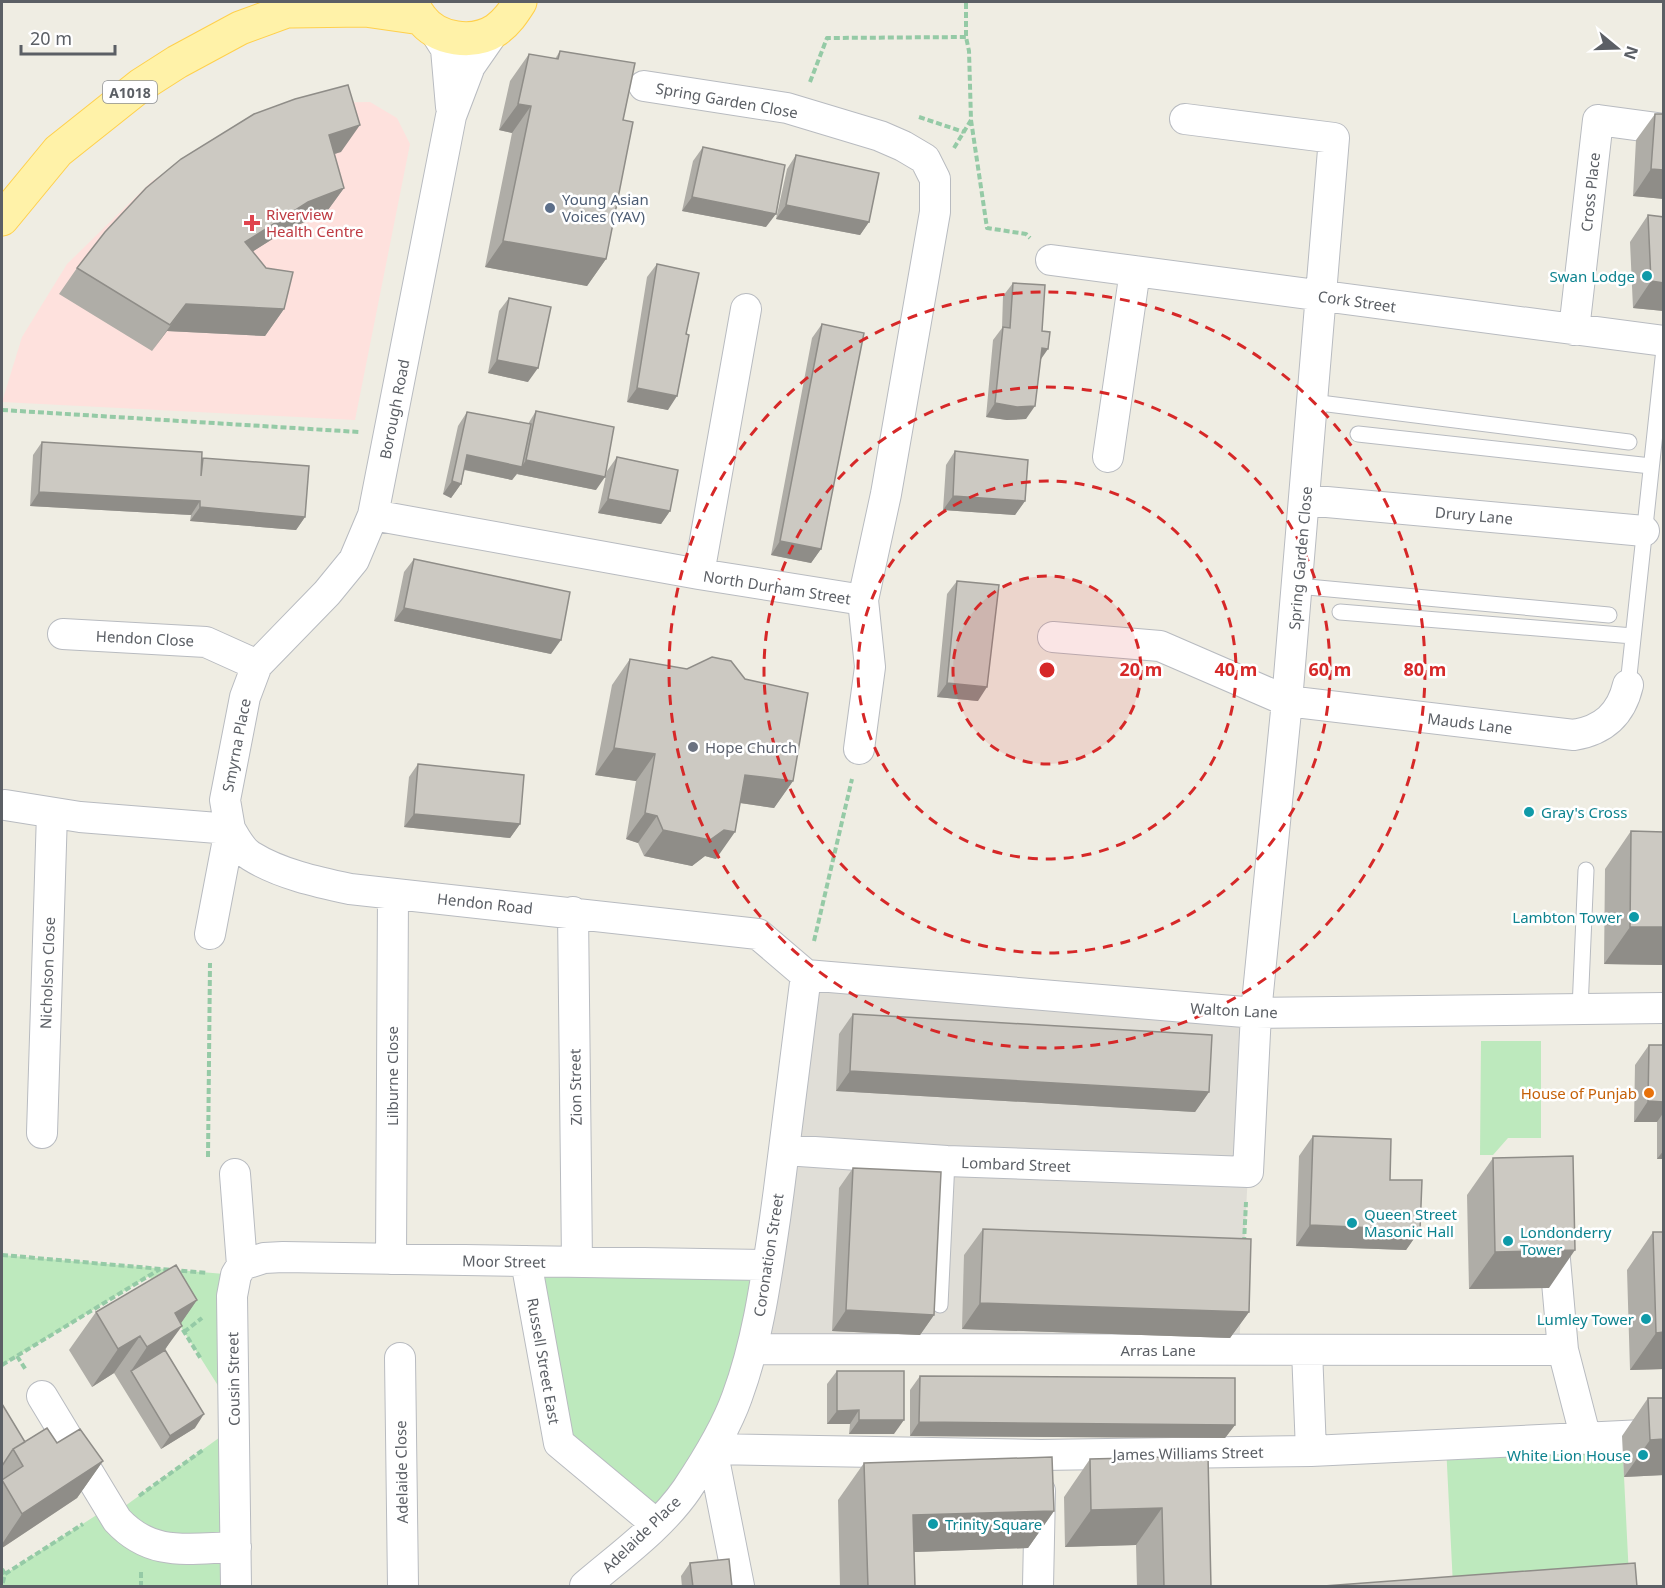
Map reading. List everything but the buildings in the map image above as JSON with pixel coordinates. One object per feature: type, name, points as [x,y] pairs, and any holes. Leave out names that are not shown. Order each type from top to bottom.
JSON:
[{"type":"main road","name":"A1018","points":[[2,219],[58,151],[141,84],[240,28],[301,6],[422,16]]},
{"type":"main road","points":[[422,16],[449,36],[465,39],[481,37],[514,13]]},
{"type":"street","name":"Borough Road","points":[[257,665],[327,593],[354,560],[373,515],[452,116],[470,66],[514,13]]},
{"type":"street","name":"Borough Road","points":[[422,16],[446,49],[452,116]]},
{"type":"street","name":"Spring Garden Close","points":[[644,86],[787,108],[903,146],[925,159],[935,179]]},
{"type":"street","name":"Spring Garden Close","points":[[1185,118],[1335,138],[1287,701],[1256,1013],[1248,1172]]},
{"type":"street","name":"Cross Place","points":[[1574,330],[1598,120],[1664,129]]},
{"type":"street","name":"North Durham Street","points":[[373,515],[699,574],[863,600],[886,494],[935,212],[935,179]]},
{"type":"street","name":"Cork Street","points":[[1051,260],[1664,341]]},
{"type":"street","points":[[1108,457],[1135,271]]},
{"type":"street","points":[[699,574],[746,309]]},
{"type":"street","name":"Drury Lane","points":[[1305,500],[1644,531]]},
{"type":"street","points":[[859,749],[870,667],[863,600]]},
{"type":"street","name":"Hendon Close","points":[[63,634],[206,642],[257,665]]},
{"type":"street","name":"Mauds Lane","points":[[1053,637],[1160,646],[1287,701],[1574,735],[1599,728],[1609,721],[1625,699],[1628,685]]},
{"type":"street","name":"Smyrna Place","points":[[210,934],[230,829],[225,800],[232,756],[245,697],[257,665]]},
{"type":"street","points":[[5,805],[80,818],[230,829]]},
{"type":"street","name":"Nicholson Close","points":[[42,1133],[52,813]]},
{"type":"street","name":"Hendon Road","points":[[230,829],[249,855],[309,881],[393,894],[758,934],[806,975]]},
{"type":"street","name":"Lilburne Close","points":[[391,1259],[393,894]]},
{"type":"street","name":"Zion Street","points":[[573,912],[577,1262]]},
{"type":"street","name":"Walton Lane","points":[[806,975],[1256,1013],[1664,1008]]},
{"type":"street","name":"Coronation Street","points":[[712,1449],[737,1400],[753,1349],[785,1150],[806,975]]},
{"type":"street","name":"Lombard Street","points":[[785,1150],[947,1161],[1248,1172]]},
{"type":"street","name":"Cousin Street","points":[[236,1174],[239,1270],[232,1296],[236,1587]]},
{"type":"street","points":[[1551,1216],[1563,1350],[1586,1439]]},
{"type":"street","name":"Moor Street","points":[[239,1270],[264,1258],[768,1265]]},
{"type":"street","name":"Russell Street East","points":[[526,1261],[560,1443],[656,1524]]},
{"type":"street","name":"Arras Lane","points":[[753,1349],[1563,1350]]},
{"type":"street","points":[[1307,1350],[1311,1451]]},
{"type":"street","name":"Adelaide Close","points":[[400,1358],[403,1587]]},
{"type":"street","points":[[42,1396],[111,1511],[128,1532],[153,1545],[180,1548],[236,1547]]},
{"type":"street","name":"James Williams Street","points":[[712,1449],[1041,1455],[1311,1451],[1664,1434]]},
{"type":"street","points":[[712,1449],[739,1587]]},
{"type":"street","name":"Adelaide Place","points":[[585,1587],[656,1524],[686,1491],[712,1449]]},
{"type":"street","points":[[1038,1587],[1041,1455]]},
{"type":"lane","points":[[1628,685],[1664,349]]},
{"type":"lane","points":[[1312,402],[1629,442]]},
{"type":"lane","points":[[1358,434],[1651,466]]},
{"type":"lane","points":[[1297,586],[1610,615]]},
{"type":"lane","points":[[1340,612],[1633,636]]},
{"type":"lane","points":[[1580,1009],[1586,870]]},
{"type":"lane","points":[[940,1305],[947,1161]]},
{"type":"path","points":[[966,2],[965,22],[969,51],[971,120],[987,228],[1026,234],[1051,260]]},
{"type":"path","points":[[787,108],[812,80],[827,38],[966,37]]},
{"type":"path","points":[[935,179],[971,120]]},
{"type":"path","points":[[2,410],[389,434]]},
{"type":"path","points":[[806,975],[859,749]]},
{"type":"path","points":[[210,934],[208,1175],[236,1174]]},
{"type":"path","points":[[1244,1255],[1248,1172]]},
{"type":"path","points":[[2,1255],[161,1268],[239,1270]]},
{"type":"path","points":[[2,1365],[161,1268]]},
{"type":"path","points":[[149,1276],[155,1285]]},
{"type":"path","points":[[172,1313],[203,1361]]},
{"type":"path","points":[[5,1575],[111,1511],[234,1427]]},
{"type":"path","points":[[2,1569],[5,1575],[2,1587]]},
{"type":"shaded area","name":"Riverview Health Centre","points":[[370,102],[397,118],[410,144],[355,420],[2,402],[22,337],[67,264],[152,181],[214,141],[302,103]]},
{"type":"shaded area","points":[[806,975],[1256,1013],[1239,1350],[753,1349]]},
{"type":"green space","points":[[1481,1041],[1541,1041],[1541,1138],[1508,1138],[1493,1155],[1480,1155]]},
{"type":"green space","points":[[2,1255],[236,1275],[234,1411],[149,1276],[2,1365]]},
{"type":"green space","points":[[526,1261],[768,1265],[753,1349],[656,1524],[559,1443]]},
{"type":"green space","points":[[234,1427],[236,1586],[2,1586],[2,1569],[5,1574],[109,1507],[114,1514]]},
{"type":"green space","points":[[1622,1436],[1629,1577],[1453,1586],[1446,1445]]},
{"type":"place","name":"Young Asian Voices (YAV)","points":[[550,208]]},
{"type":"place","name":"Riverview Health Centre","points":[[252,223]]},
{"type":"place","name":"Swan Lodge","points":[[1647,276]]},
{"type":"place","name":"Hope Church","points":[[693,747]]},
{"type":"place","name":"Gray's Cross","points":[[1529,812]]},
{"type":"place","name":"Lambton Tower","points":[[1634,917]]},
{"type":"place","name":"House of Punjab","points":[[1649,1093]]},
{"type":"place","name":"Queen Street Masonic Hall","points":[[1352,1223]]},
{"type":"place","name":"Londonderry Tower","points":[[1508,1241]]},
{"type":"place","name":"Lumley Tower","points":[[1646,1319]]},
{"type":"place","name":"White Lion House","points":[[1643,1455]]},
{"type":"place","name":"Trinity Square","points":[[933,1524]]}]
